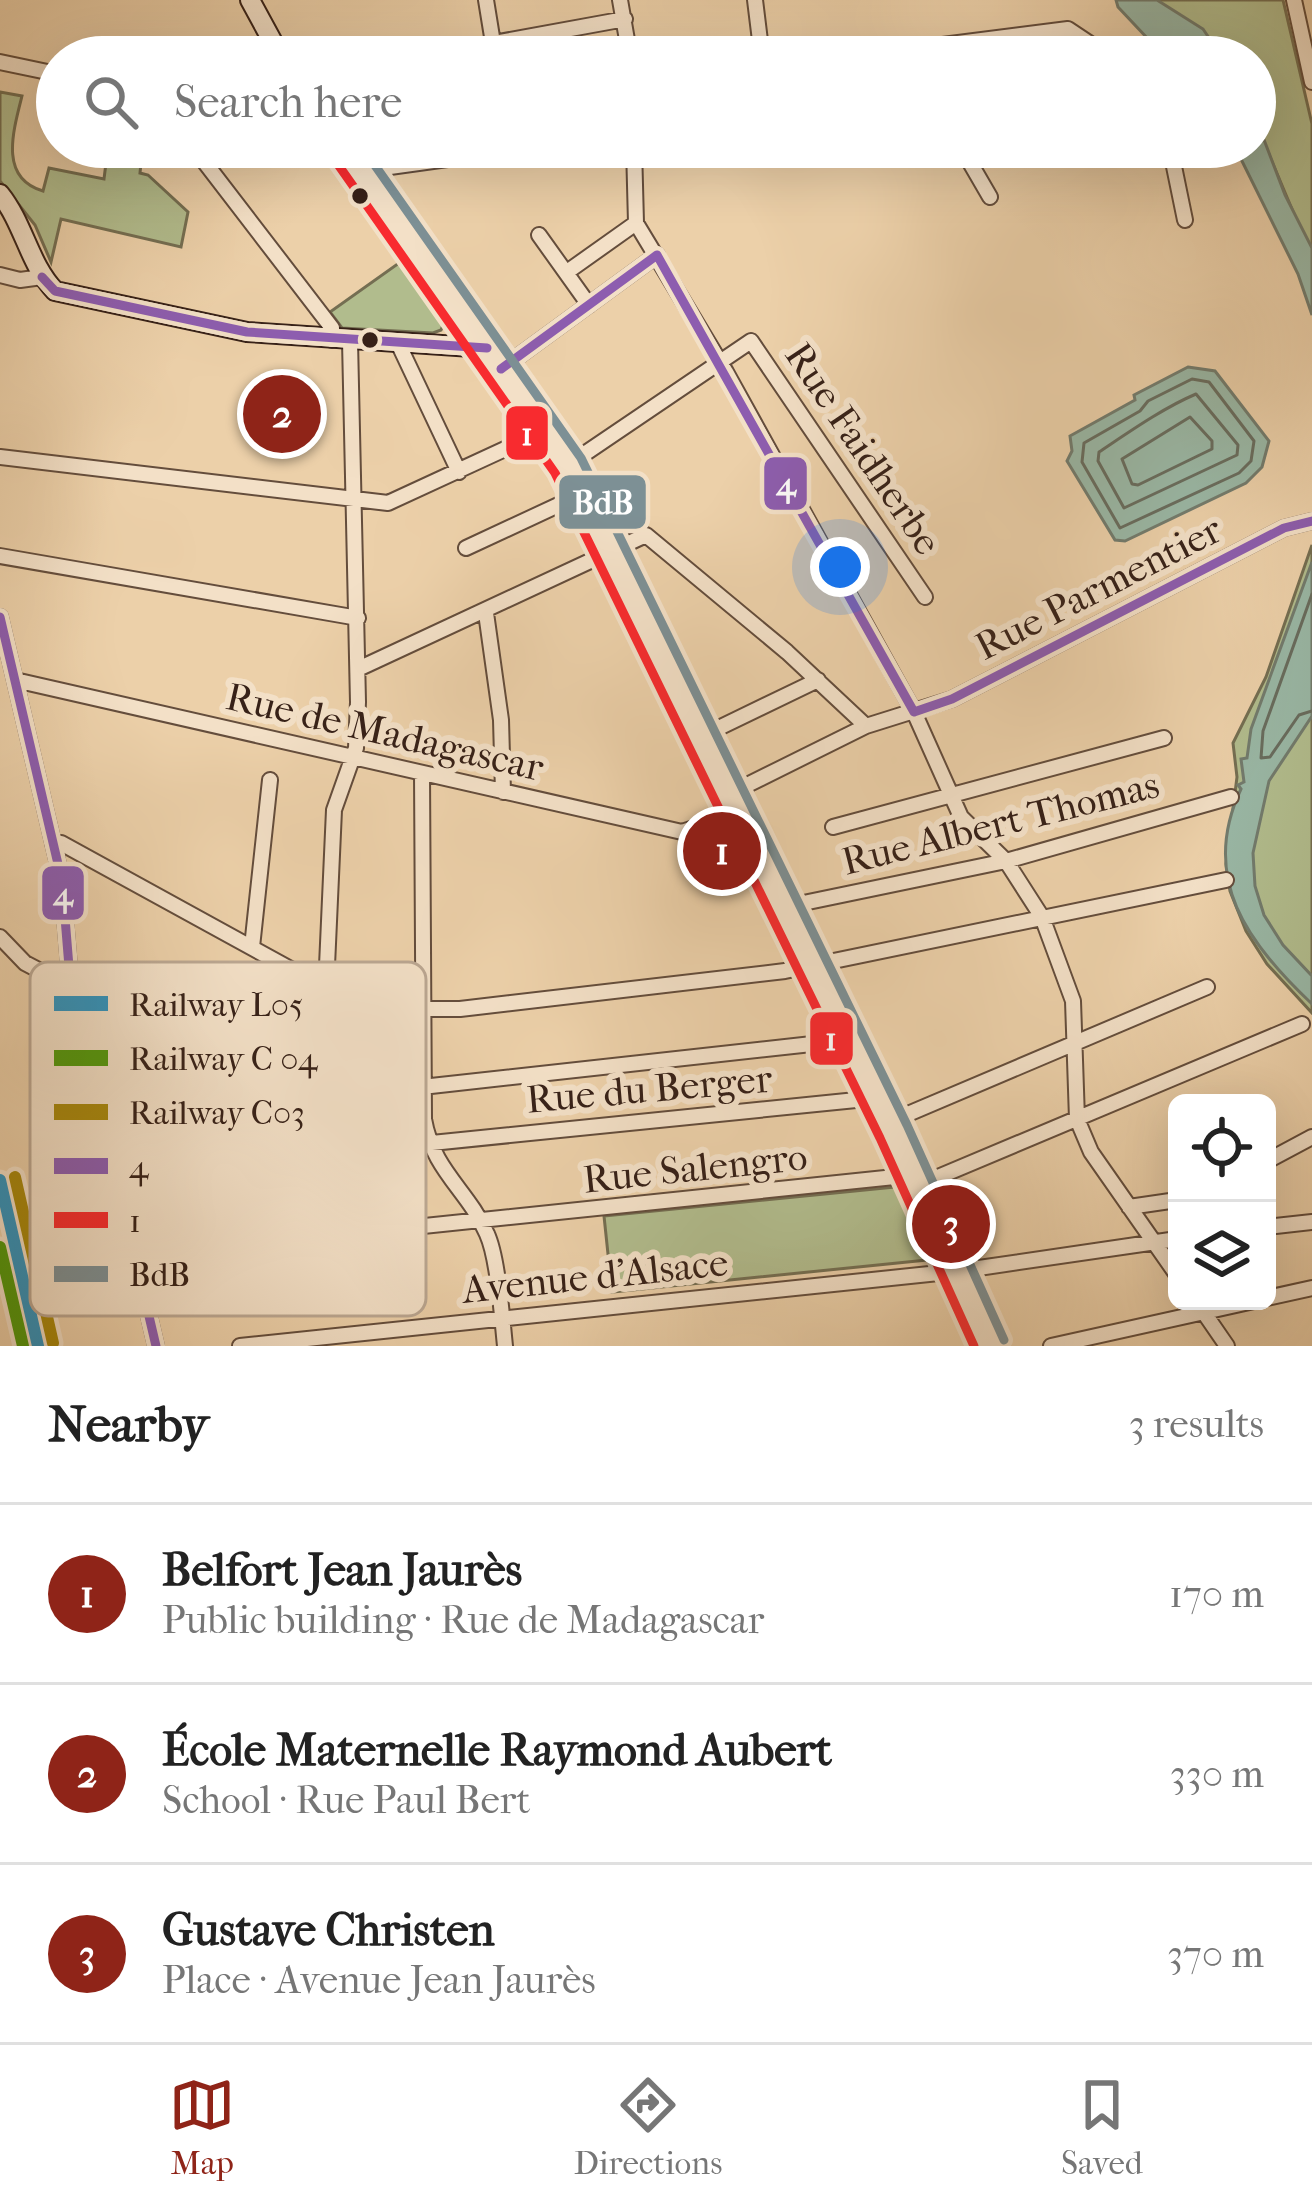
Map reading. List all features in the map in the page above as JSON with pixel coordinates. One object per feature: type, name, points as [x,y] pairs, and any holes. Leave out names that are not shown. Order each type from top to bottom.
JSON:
[{"type":"main road","points":[[250,0],[270,36]]},
{"type":"main road","points":[[359,168],[568,465],[889,1122],[990,1346]]},
{"type":"main road","points":[[0,194],[25,234],[42,277],[55,291],[247,332],[487,348]]},
{"type":"street","points":[[486,0],[492,36]]},
{"type":"street","points":[[620,0],[627,36]]},
{"type":"street","points":[[755,0],[760,36]]},
{"type":"street","points":[[1294,0],[1312,82]]},
{"type":"street","points":[[532,36],[625,19]]},
{"type":"street","points":[[1019,36],[1068,29],[1078,36]]},
{"type":"street","points":[[0,62],[36,70]]},
{"type":"street","points":[[209,168],[341,340],[356,500],[358,669],[356,748],[334,810],[327,962]]},
{"type":"street","points":[[361,171],[383,168]]},
{"type":"street","points":[[635,168],[636,224],[720,363],[914,712],[961,817],[1006,861],[1042,917],[1073,1001],[1077,1119],[1091,1152],[1168,1262]]},
{"type":"street","points":[[973,168],[990,197]]},
{"type":"street","points":[[1174,168],[1185,220]]},
{"type":"street","points":[[567,272],[636,224]]},
{"type":"street","points":[[539,235],[590,305]]},
{"type":"street","points":[[501,369],[658,255]]},
{"type":"street","points":[[0,275],[20,280],[42,277]]},
{"type":"street","name":"Rue Faidherbe","points":[[568,465],[751,341],[926,597]]},
{"type":"street","points":[[398,343],[459,472]]},
{"type":"street","points":[[0,457],[396,502],[544,431]]},
{"type":"street","points":[[466,548],[582,494]]},
{"type":"street","name":"Rue Parmentier","points":[[729,794],[866,726],[952,699],[1284,529],[1312,521]]},
{"type":"street","points":[[358,669],[646,536],[866,726]]},
{"type":"street","points":[[0,556],[358,618]]},
{"type":"street","points":[[486,613],[501,721],[503,792]]},
{"type":"street","points":[[0,617],[62,881],[69,962]]},
{"type":"street","name":"Rue de Madagascar","points":[[15,680],[682,832],[738,813]]},
{"type":"street","points":[[700,737],[818,680]]},
{"type":"street","points":[[833,827],[1164,738]]},
{"type":"street","points":[[422,772],[422,962]]},
{"type":"street","points":[[252,947],[270,780]]},
{"type":"street","name":"Rue Albert Thomas","points":[[784,907],[1006,861],[1231,797]]},
{"type":"street","points":[[53,844],[61,844],[279,962]]},
{"type":"street","points":[[426,1009],[785,971],[1226,880]]},
{"type":"street","points":[[0,937],[30,966]]},
{"type":"street","points":[[889,1122],[1207,987]]},
{"type":"street","name":"Rue Salengro","points":[[426,1227],[916,1180],[1077,1119],[1302,1024]]},
{"type":"street","points":[[426,1087],[848,1040]]},
{"type":"street","name":"Rue du Berger","points":[[428,1142],[876,1098]]},
{"type":"street","points":[[426,1124],[428,1142],[440,1166],[481,1222],[492,1249],[505,1346]]},
{"type":"street","points":[[1276,1156],[1312,1137]]},
{"type":"street","points":[[1130,1207],[1168,1201]]},
{"type":"street","points":[[1276,1226],[1312,1222]]},
{"type":"street","name":"Avenue d'Alsace","points":[[240,1346],[958,1271],[1168,1239]]},
{"type":"street","points":[[1276,1296],[1312,1288]]},
{"type":"street","points":[[1051,1346],[1189,1310]]},
{"type":"street","points":[[1202,1310],[1227,1346]]},
{"type":"street","points":[[149,1316],[156,1346]]},
{"type":"green space","points":[[1156,0],[1283,0],[1312,124],[1312,257],[1275,168],[1276,36],[1196,36]]},
{"type":"green space","points":[[0,92],[22,96],[13,153],[20,176],[29,185],[43,191],[49,168],[104,179],[105,168],[140,168],[140,173],[188,212],[181,247],[61,219],[51,262],[35,225],[0,181]]},
{"type":"green space","points":[[406,258],[447,315],[441,330],[342,328],[330,312]]},
{"type":"green space","points":[[1312,545],[1312,1013],[1267,964],[1246,931],[1230,891],[1226,864],[1237,777],[1233,743],[1266,677]]},
{"type":"green space","points":[[905,1186],[934,1245],[932,1258],[927,1260],[612,1292],[604,1216]]},
{"type":"water","points":[[1116,0],[1157,0],[1208,36],[1145,36]]},
{"type":"water","points":[[1245,168],[1275,168],[1312,248],[1312,315],[1298,274]]},
{"type":"water","points":[[1188,367],[1215,371],[1269,441],[1262,467],[1246,483],[1125,541],[1115,540],[1067,461],[1072,451],[1070,436]]},
{"type":"water","points":[[1312,562],[1312,716],[1269,781],[1253,853],[1255,886],[1264,915],[1283,945],[1312,976],[1312,1004],[1250,933],[1228,880],[1225,852],[1229,821],[1241,789],[1238,785],[1244,782],[1241,759],[1247,758],[1251,729]]},
{"type":"railway","points":[[0,1252],[21,1346]]},
{"type":"rail line","name":"C03","points":[[15,1177],[30,1243]]},
{"type":"rail line","name":"L05","points":[[0,1180],[30,1311]]},
{"type":"rail line","name":"L05","points":[[31,1316],[38,1346]]},
{"type":"rail line","name":"C03","points":[[47,1316],[53,1343]]},
{"type":"transit line","name":"1","points":[[340,168],[555,473],[880,1138],[974,1346]]},
{"type":"transit line","name":"BdB","points":[[377,168],[581,458],[907,1125],[1004,1340]]},
{"type":"transit line","name":"4","points":[[657,255],[914,712]]},
{"type":"transit line","name":"4","points":[[501,369],[657,255]]},
{"type":"transit line","name":"4","points":[[42,277],[55,291],[247,332],[487,348]]},
{"type":"transit line","name":"4","points":[[914,712],[952,699],[1284,528],[1312,521]]},
{"type":"transit line","name":"4","points":[[0,617],[62,881],[69,962]]},
{"type":"transit line","points":[[0,1247],[23,1346]]},
{"type":"transit line","name":"4","points":[[149,1316],[156,1346]]},
{"type":"place","name":"École Maternelle Raymond Aubert","points":[[282,414]]},
{"type":"place","name":"Belfort Jean Jaurès","points":[[722,851]]},
{"type":"place","name":"Gustave Christen","points":[[951,1224]]}]
